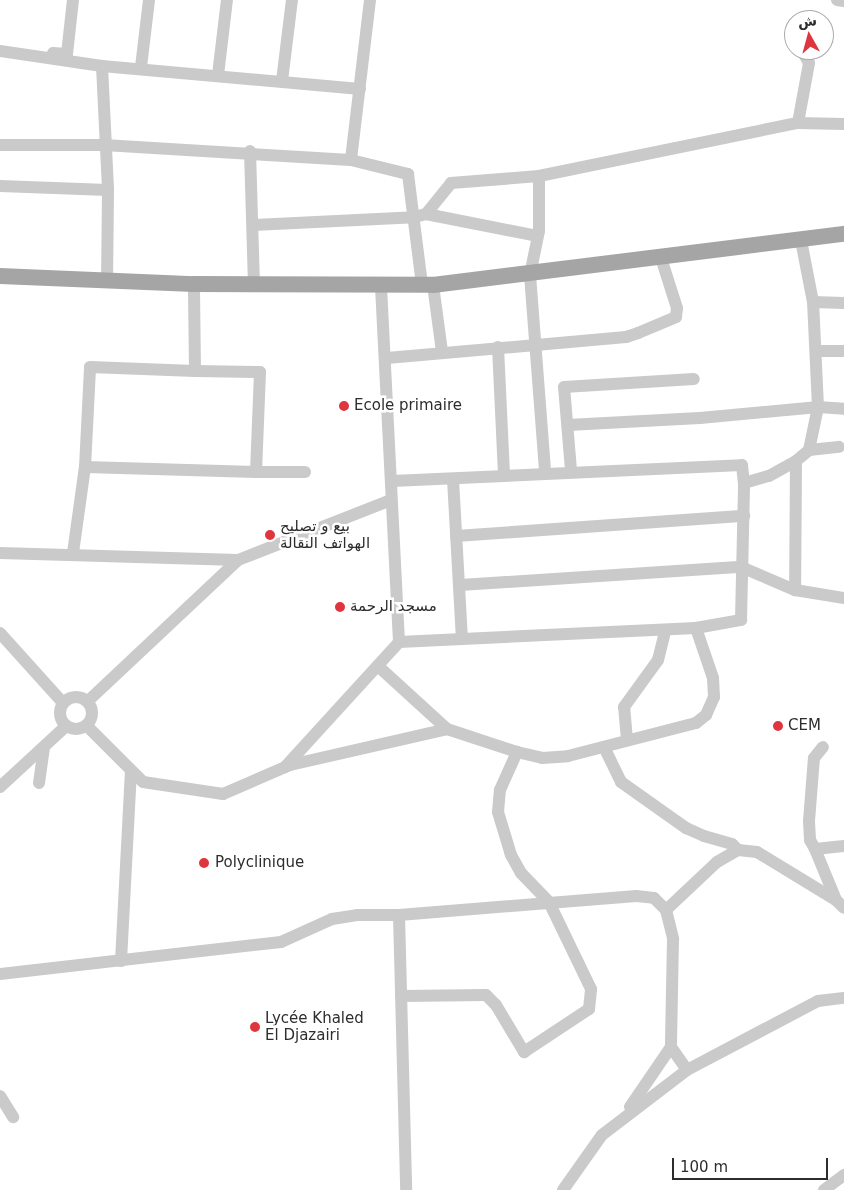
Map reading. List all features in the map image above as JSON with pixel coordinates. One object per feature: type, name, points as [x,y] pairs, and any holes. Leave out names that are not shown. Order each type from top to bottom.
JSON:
[{"type":"main road","points":[[0,276],[107,278],[194,284],[427,285],[530,275],[844,234]]},
{"type":"street","points":[[0,50],[67,54],[73,0]]},
{"type":"street","points":[[141,67],[149,0]]},
{"type":"street","points":[[218,75],[227,0]]},
{"type":"street","points":[[282,81],[292,0]]},
{"type":"street","points":[[351,160],[370,0]]},
{"type":"street","points":[[837,0],[844,1]]},
{"type":"street","points":[[0,50],[102,66],[141,67],[360,89]]},
{"type":"street","points":[[798,122],[809,63],[807,60]]},
{"type":"street","points":[[102,66],[104,145],[108,190],[107,278]]},
{"type":"street","points":[[426,214],[451,183],[539,176],[798,122],[844,124]]},
{"type":"street","points":[[0,145],[104,145],[250,152],[351,160],[408,174],[414,217],[442,352]]},
{"type":"street","points":[[250,152],[254,284]]},
{"type":"street","points":[[539,176],[537,236],[530,275],[545,472]]},
{"type":"street","points":[[0,186],[108,190]]},
{"type":"street","points":[[253,224],[414,217],[426,214],[537,236]]},
{"type":"street","points":[[744,483],[768,476],[796,461],[808,450],[818,407],[818,351],[813,302],[801,240]]},
{"type":"street","points":[[387,358],[626,337],[676,317],[677,308],[660,258]]},
{"type":"street","points":[[194,284],[195,371]]},
{"type":"street","points":[[286,767],[379,668],[399,642],[391,500],[392,480],[387,358],[381,286]]},
{"type":"street","points":[[813,302],[844,303]]},
{"type":"street","points":[[498,347],[504,476]]},
{"type":"street","points":[[818,351],[844,351]]},
{"type":"street","points":[[73,553],[85,467],[90,367],[260,372],[256,472]]},
{"type":"street","points":[[571,470],[564,387],[694,379]]},
{"type":"street","points":[[568,424],[700,418],[818,407],[844,409]]},
{"type":"street","points":[[808,450],[839,447]]},
{"type":"street","points":[[796,461],[796,590]]},
{"type":"street","points":[[392,480],[453,479],[571,470],[742,465],[744,483],[741,567],[742,620],[665,632],[462,638],[399,642]]},
{"type":"street","points":[[85,467],[305,472]]},
{"type":"street","points":[[453,479],[462,638]]},
{"type":"street","points":[[88,701],[238,560],[391,500]]},
{"type":"street","points":[[456,536],[744,516]]},
{"type":"street","points":[[0,553],[73,553],[238,560]]},
{"type":"street","points":[[460,585],[741,567],[796,590],[844,598]]},
{"type":"street","points":[[379,668],[447,729],[516,752],[556,758],[604,748],[627,740],[696,723],[706,715],[714,697],[713,678],[696,628]]},
{"type":"street","points":[[627,740],[624,707],[658,660],[665,632]]},
{"type":"street","points":[[0,633],[63,702]]},
{"type":"street","points":[[72,697],[88,701],[93,711],[87,726],[76,729],[66,726],[60,717],[63,702],[72,697]]},
{"type":"street","points":[[0,787],[66,726]]},
{"type":"street","points":[[87,726],[143,782],[222,794],[286,767],[447,729]]},
{"type":"street","points":[[39,783],[44,747]]},
{"type":"street","points":[[604,748],[621,782],[686,828],[704,836],[732,844],[738,850]]},
{"type":"street","points":[[823,748],[814,758],[808,821],[810,840],[840,904]]},
{"type":"street","points":[[401,996],[486,995],[496,1005],[524,1052],[538,1045],[589,1009],[591,989],[550,902],[521,873],[510,855],[498,812],[500,790],[516,752]]},
{"type":"street","points":[[121,960],[131,771]]},
{"type":"street","points":[[815,849],[844,846]]},
{"type":"street","points":[[666,910],[717,862],[738,850],[757,852],[840,904]]},
{"type":"street","points":[[0,974],[281,942],[332,918],[399,915],[636,896],[654,898],[666,910],[673,939],[671,1047],[625,1116]]},
{"type":"street","points":[[399,915],[406,1190]]},
{"type":"street","points":[[563,1190],[602,1135],[687,1070],[818,1001],[844,998]]},
{"type":"street","points":[[671,1047],[687,1070]]},
{"type":"street","points":[[0,1096],[13,1117]]},
{"type":"street","points":[[824,1190],[844,1175]]},
{"type":"place","name":"Ecole primaire","points":[[344,406]]},
{"type":"place","name":"بيع و تصليح الهواتف النقالة","points":[[270,535]]},
{"type":"place","name":"مسجد الرحمة","points":[[340,607]]},
{"type":"place","name":"CEM","points":[[778,726]]},
{"type":"place","name":"Polyclinique","points":[[204,863]]},
{"type":"place","name":"Lycée Khaled El Djazairi","points":[[255,1027]]}]
